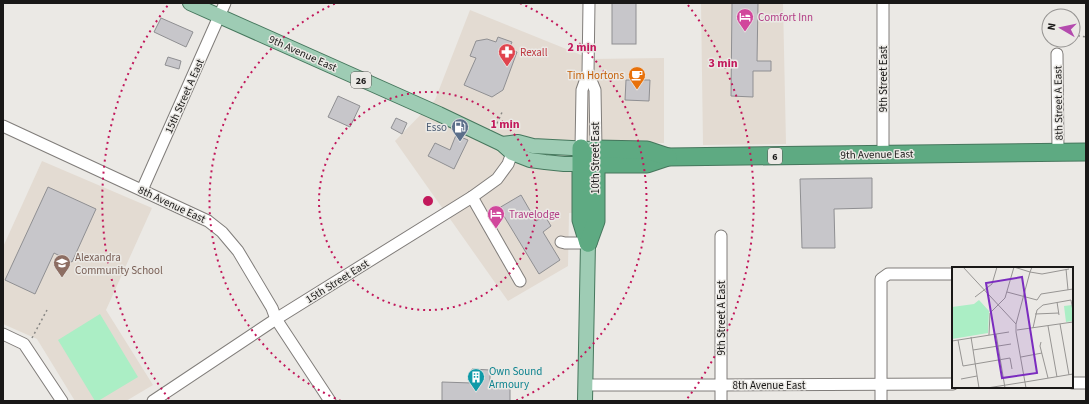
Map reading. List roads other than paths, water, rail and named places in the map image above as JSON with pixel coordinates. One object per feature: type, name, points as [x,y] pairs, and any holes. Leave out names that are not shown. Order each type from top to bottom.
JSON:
[{"type":"highway","name":"9th Avenue East","points":[[588,156],[647,164],[668,157],[1086,152]]},
{"type":"highway","name":"10th Street East","points":[[588,156],[596,221],[588,243]]},
{"type":"main road","name":"9th Avenue East","points":[[190,3],[439,114],[502,145],[518,142],[588,156]]},
{"type":"main road","name":"10th Street East","points":[[585,401],[588,243]]},
{"type":"street","name":"15th Street A East","points":[[142,190],[225,3]]},
{"type":"street","name":"10th Street East","points":[[588,156],[595,90],[588,73],[589,3]]},
{"type":"street","name":"9th Street East","points":[[883,3],[883,154]]},
{"type":"street","name":"8th Street A East","points":[[1057,54],[1058,152]]},
{"type":"street","name":"8th Avenue East","points":[[3,126],[208,221],[222,232],[238,251],[272,308],[276,319],[330,401]]},
{"type":"street","name":"15th Street East","points":[[153,401],[276,319],[472,197],[497,179],[508,164],[502,145]]},
{"type":"street","points":[[472,197],[520,280]]},
{"type":"street","name":"9th Street A East","points":[[721,236],[721,401]]},
{"type":"street","points":[[561,242],[588,243]]},
{"type":"street","points":[[881,401],[881,279],[888,274],[952,274]]},
{"type":"street","points":[[3,334],[24,344],[62,401]]},
{"type":"street","points":[[1073,383],[1086,383]]},
{"type":"street","name":"8th Avenue East","points":[[585,384],[952,384]]},
{"type":"place","name":"Comfort Inn","points":[[745,32]]},
{"type":"place","name":"Rexall","points":[[507,67]]},
{"type":"place","name":"Tim Hortons","points":[[637,90]]},
{"type":"place","name":"Esso","points":[[460,142]]},
{"type":"place","name":"Travelodge","points":[[496,229]]},
{"type":"place","name":"Alexandra Community School","points":[[62,278]]},
{"type":"place","name":"Own Sound Armoury","points":[[476,392]]}]
